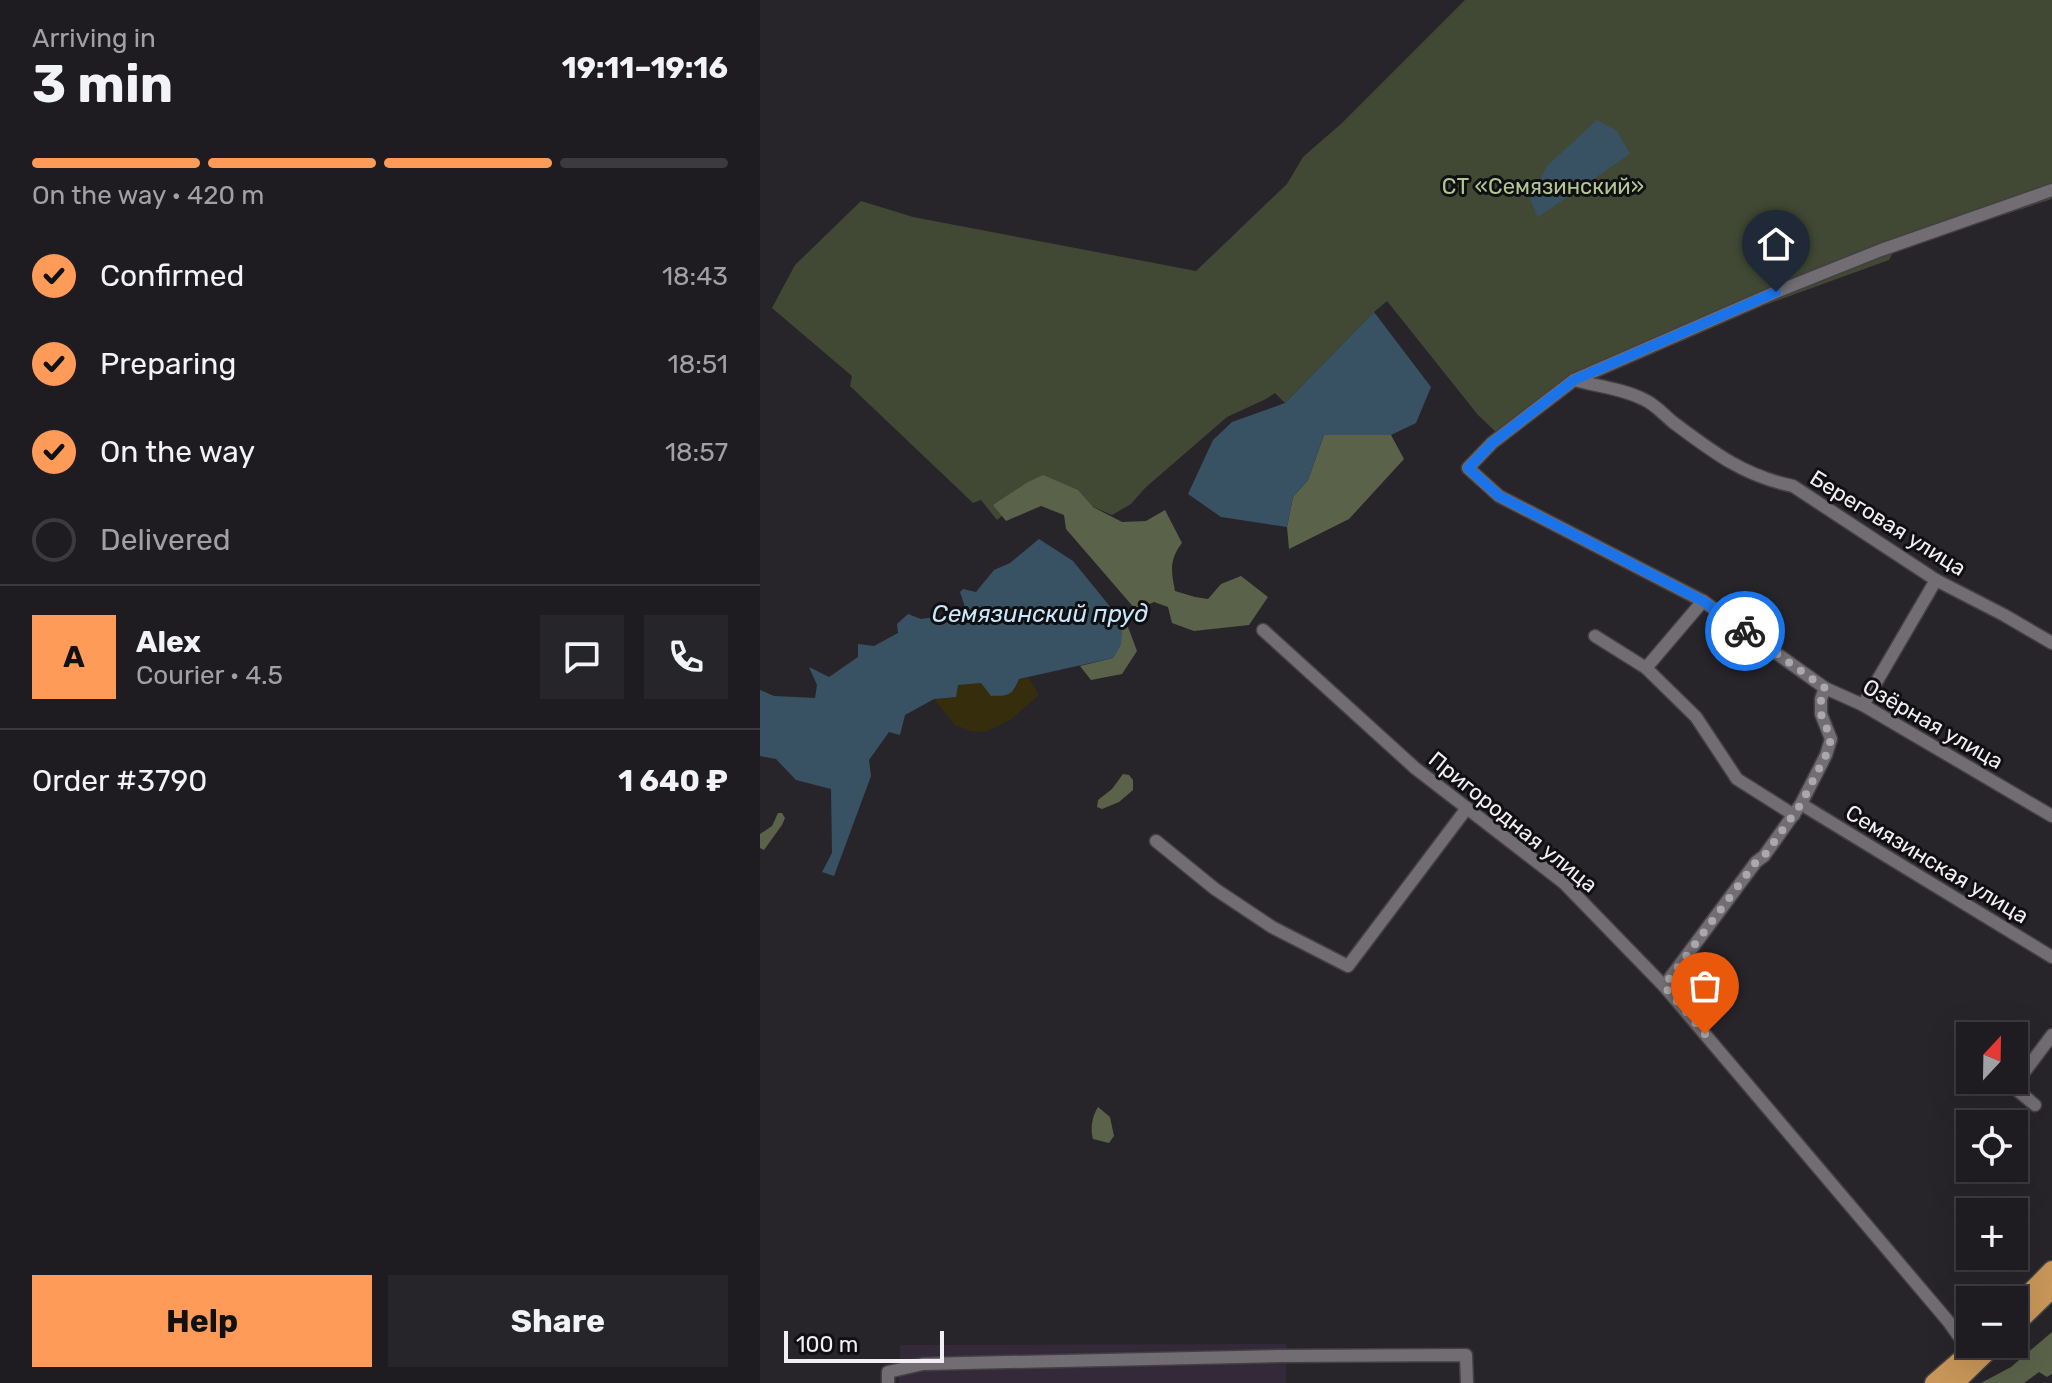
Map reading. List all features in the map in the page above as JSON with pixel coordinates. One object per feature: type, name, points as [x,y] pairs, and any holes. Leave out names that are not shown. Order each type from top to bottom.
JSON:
[{"type":"highway","points":[[2028,1295],[2052,1270]]},
{"type":"highway","points":[[2028,1312],[2052,1289]]},
{"type":"highway","points":[[1934,1383],[1963,1358]]},
{"type":"highway","points":[[1955,1383],[1981,1358]]},
{"type":"street","points":[[1574,380],[1881,250],[2052,190]]},
{"type":"street","name":"Озёрная улица","points":[[1574,380],[1492,443],[1468,468],[1499,496],[1703,601],[1825,688],[1863,705],[2052,816]]},
{"type":"street","name":"Береговая улица","points":[[1574,380],[1646,400],[1728,463],[1767,481],[1793,486],[1936,580],[2052,643]]},
{"type":"street","points":[[1863,705],[1936,580]]},
{"type":"street","points":[[1646,668],[1703,601]]},
{"type":"street","name":"Пригородная улица","points":[[1263,630],[1415,768],[1564,883],[1664,986],[1956,1328]]},
{"type":"street","name":"Семязинская улица","points":[[1595,636],[1646,668],[1696,717],[1737,779],[1798,810],[2052,957]]},
{"type":"street","points":[[1664,986],[1798,810],[1831,739],[1821,714],[1825,688]]},
{"type":"street","points":[[1156,841],[1215,889],[1272,927],[1348,966],[1467,808]]},
{"type":"street","points":[[2035,1105],[2017,1090],[2016,1083],[2052,1035]]},
{"type":"street","points":[[888,1383],[888,1372],[923,1364],[1466,1355],[1467,1383]]},
{"type":"shaded area","points":[[1286,1344],[1286,1383],[899,1383],[900,1345]]},
{"type":"green space","name":"СТ «Семязинский»","points":[[1465,0],[2052,0],[2052,199],[1894,251],[1889,260],[1574,374],[1497,433],[1478,415],[1387,301],[1285,403],[1275,393],[1227,417],[1145,488],[1131,504],[1112,515],[1041,484],[997,520],[981,500],[973,503],[850,386],[852,376],[772,308],[795,265],[861,201],[913,217],[1196,271],[1287,184],[1303,157],[1342,123]]},
{"type":"green space","points":[[1324,435],[1391,435],[1404,459],[1349,519],[1289,549],[1287,527],[1293,497],[1308,480]]},
{"type":"green space","points":[[1043,475],[1078,490],[1093,507],[1122,522],[1146,521],[1165,510],[1182,543],[1172,566],[1175,591],[1208,599],[1221,584],[1241,576],[1268,597],[1249,625],[1194,631],[1172,623],[1168,607],[1154,602],[1136,610],[1066,529],[1064,515],[1041,506],[1006,521],[993,505]]},
{"type":"green space","points":[[1118,622],[1128,627],[1137,651],[1122,674],[1091,680],[1080,666],[1113,658],[1121,641]]},
{"type":"green space","points":[[1123,774],[1133,780],[1133,790],[1119,802],[1102,809],[1097,807],[1098,800],[1112,789]]},
{"type":"green space","points":[[778,813],[785,818],[764,850],[760,848],[760,834],[772,826]]},
{"type":"green space","points":[[1098,1107],[1110,1117],[1114,1136],[1109,1143],[1093,1139],[1092,1123]]},
{"type":"green space","points":[[2052,1332],[2052,1374],[2047,1377],[2039,1372],[2024,1383],[1981,1383],[2022,1358],[2028,1358],[2028,1352]]},
{"type":"sand","points":[[1029,678],[1039,695],[1010,720],[985,732],[955,725],[934,699],[955,697],[958,685],[981,683],[1014,691],[1019,679]]},
{"type":"water","points":[[1597,120],[1617,131],[1630,154],[1538,217],[1530,199],[1547,166]]},
{"type":"water","points":[[1374,312],[1431,387],[1416,423],[1391,435],[1324,435],[1308,480],[1293,497],[1287,527],[1221,517],[1188,494],[1213,440],[1232,422],[1285,403]]},
{"type":"water","name":"Семязинский пруд","points":[[1039,539],[1073,561],[1112,609],[1122,632],[1121,645],[1113,658],[1019,679],[1012,692],[1006,695],[991,696],[981,683],[958,685],[956,697],[934,699],[905,715],[900,735],[889,732],[869,760],[871,776],[834,876],[822,872],[832,853],[831,789],[796,780],[776,759],[760,756],[760,690],[774,696],[815,698],[817,685],[809,667],[829,677],[858,657],[858,644],[874,646],[898,633],[897,624],[908,614],[921,619],[966,610],[960,592],[963,589],[976,592],[994,570],[1010,563]]},
{"type":"way so far","points":[[1705,1034],[1664,986],[1801,804],[1831,739],[1821,714],[1825,688],[1745,631]]},
{"type":"route","points":[[1745,631],[1703,601],[1499,496],[1468,468],[1492,443],[1574,380],[1776,292]]}]
